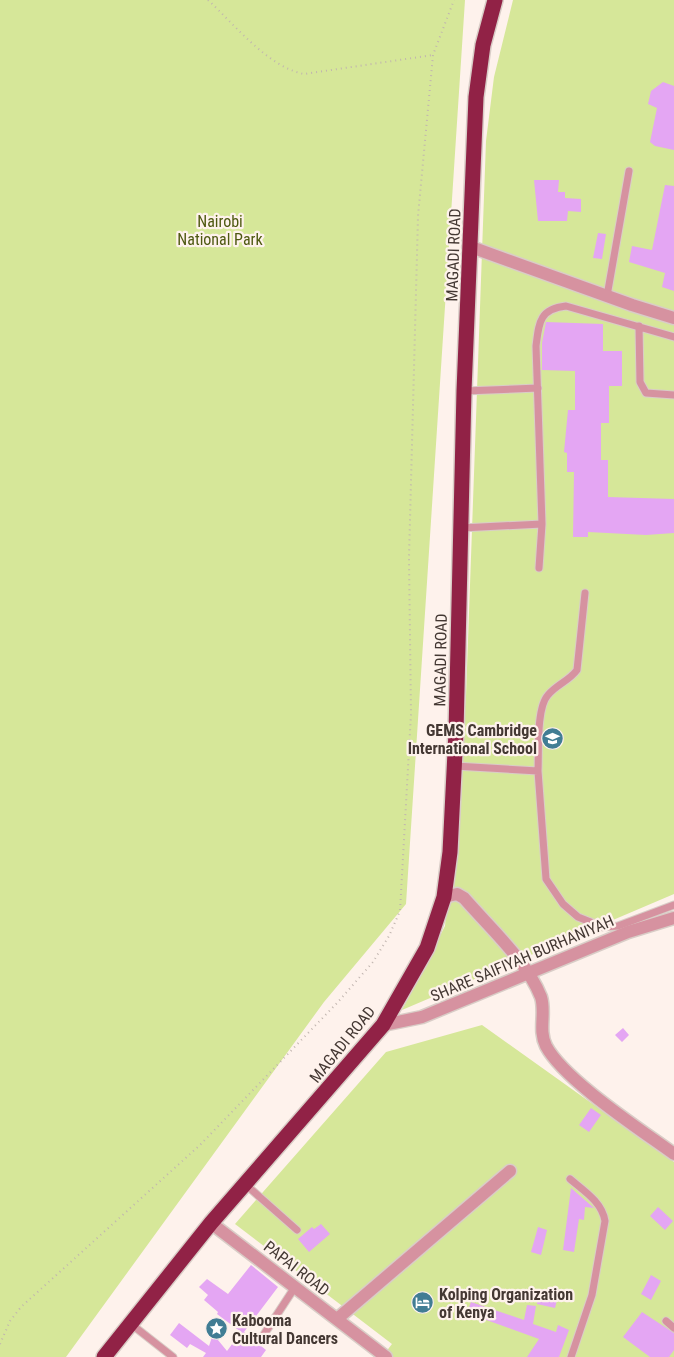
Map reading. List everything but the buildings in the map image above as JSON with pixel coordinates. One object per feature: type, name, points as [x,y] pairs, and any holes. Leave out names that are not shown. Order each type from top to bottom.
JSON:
[{"type":"highway","name":"MAGADI ROAD","points":[[104,1357],[211,1223],[382,1025],[426,948],[444,897],[450,852],[454,766],[464,391],[476,97],[483,45],[495,0]]},
{"type":"street","points":[[471,246],[607,296],[674,318]]},
{"type":"street","points":[[444,897],[457,894],[464,898],[529,972],[542,1003],[542,1035],[553,1057],[593,1094],[674,1154]]},
{"type":"street","name":"SHARE SAIFIYAH BURHANIYAH","points":[[382,1025],[422,1017],[628,932],[674,918]]},
{"type":"street","points":[[337,1319],[510,1171]]},
{"type":"street","name":"PAPAI ROAD","points":[[211,1223],[337,1319],[377,1354]]},
{"type":"lane","points":[[607,296],[630,171]]},
{"type":"lane","points":[[539,568],[542,524],[536,346],[539,325],[544,315],[550,309],[566,306],[674,336]]},
{"type":"lane","points":[[640,326],[640,382],[642,390],[646,394],[674,395]]},
{"type":"lane","points":[[464,391],[538,388]]},
{"type":"lane","points":[[461,528],[542,524]]},
{"type":"lane","points":[[585,593],[577,670],[572,677],[553,689],[543,703],[538,771],[546,879],[563,904],[578,917],[603,927],[618,926],[674,905]]},
{"type":"lane","points":[[454,766],[538,771]]},
{"type":"lane","points":[[570,1179],[597,1203],[603,1212],[605,1222],[592,1295],[571,1357]]},
{"type":"lane","points":[[245,1184],[297,1230]]},
{"type":"lane","points":[[261,1339],[295,1287]]},
{"type":"lane","points":[[666,1322],[674,1328]]},
{"type":"lane","points":[[131,1324],[173,1357]]},
{"type":"path","points":[[208,0],[270,58],[287,70],[297,73],[304,74],[432,55]]},
{"type":"path","points":[[0,1344],[10,1320],[21,1307],[200,1145],[338,1002],[373,962],[389,936],[400,911],[401,855],[411,714],[409,558],[418,216],[432,55],[454,0]]},
{"type":"green space","name":"Nairobi National Park","points":[[0,0],[465,0],[406,904],[324,1002],[66,1357],[0,1357]]},
{"type":"green space","points":[[513,0],[674,0],[674,894],[402,1010],[445,926],[466,696],[486,141],[494,77]]},
{"type":"green space","points":[[482,1025],[674,1162],[674,1357],[382,1357],[392,1344],[235,1224],[386,1052]]},
{"type":"place","name":"GEMS Cambridge International School","points":[[553,739]]},
{"type":"place","name":"Kolping Organization of Kenya","points":[[423,1303]]},
{"type":"place","name":"Kabooma Cultural Dancers","points":[[216,1329]]}]
